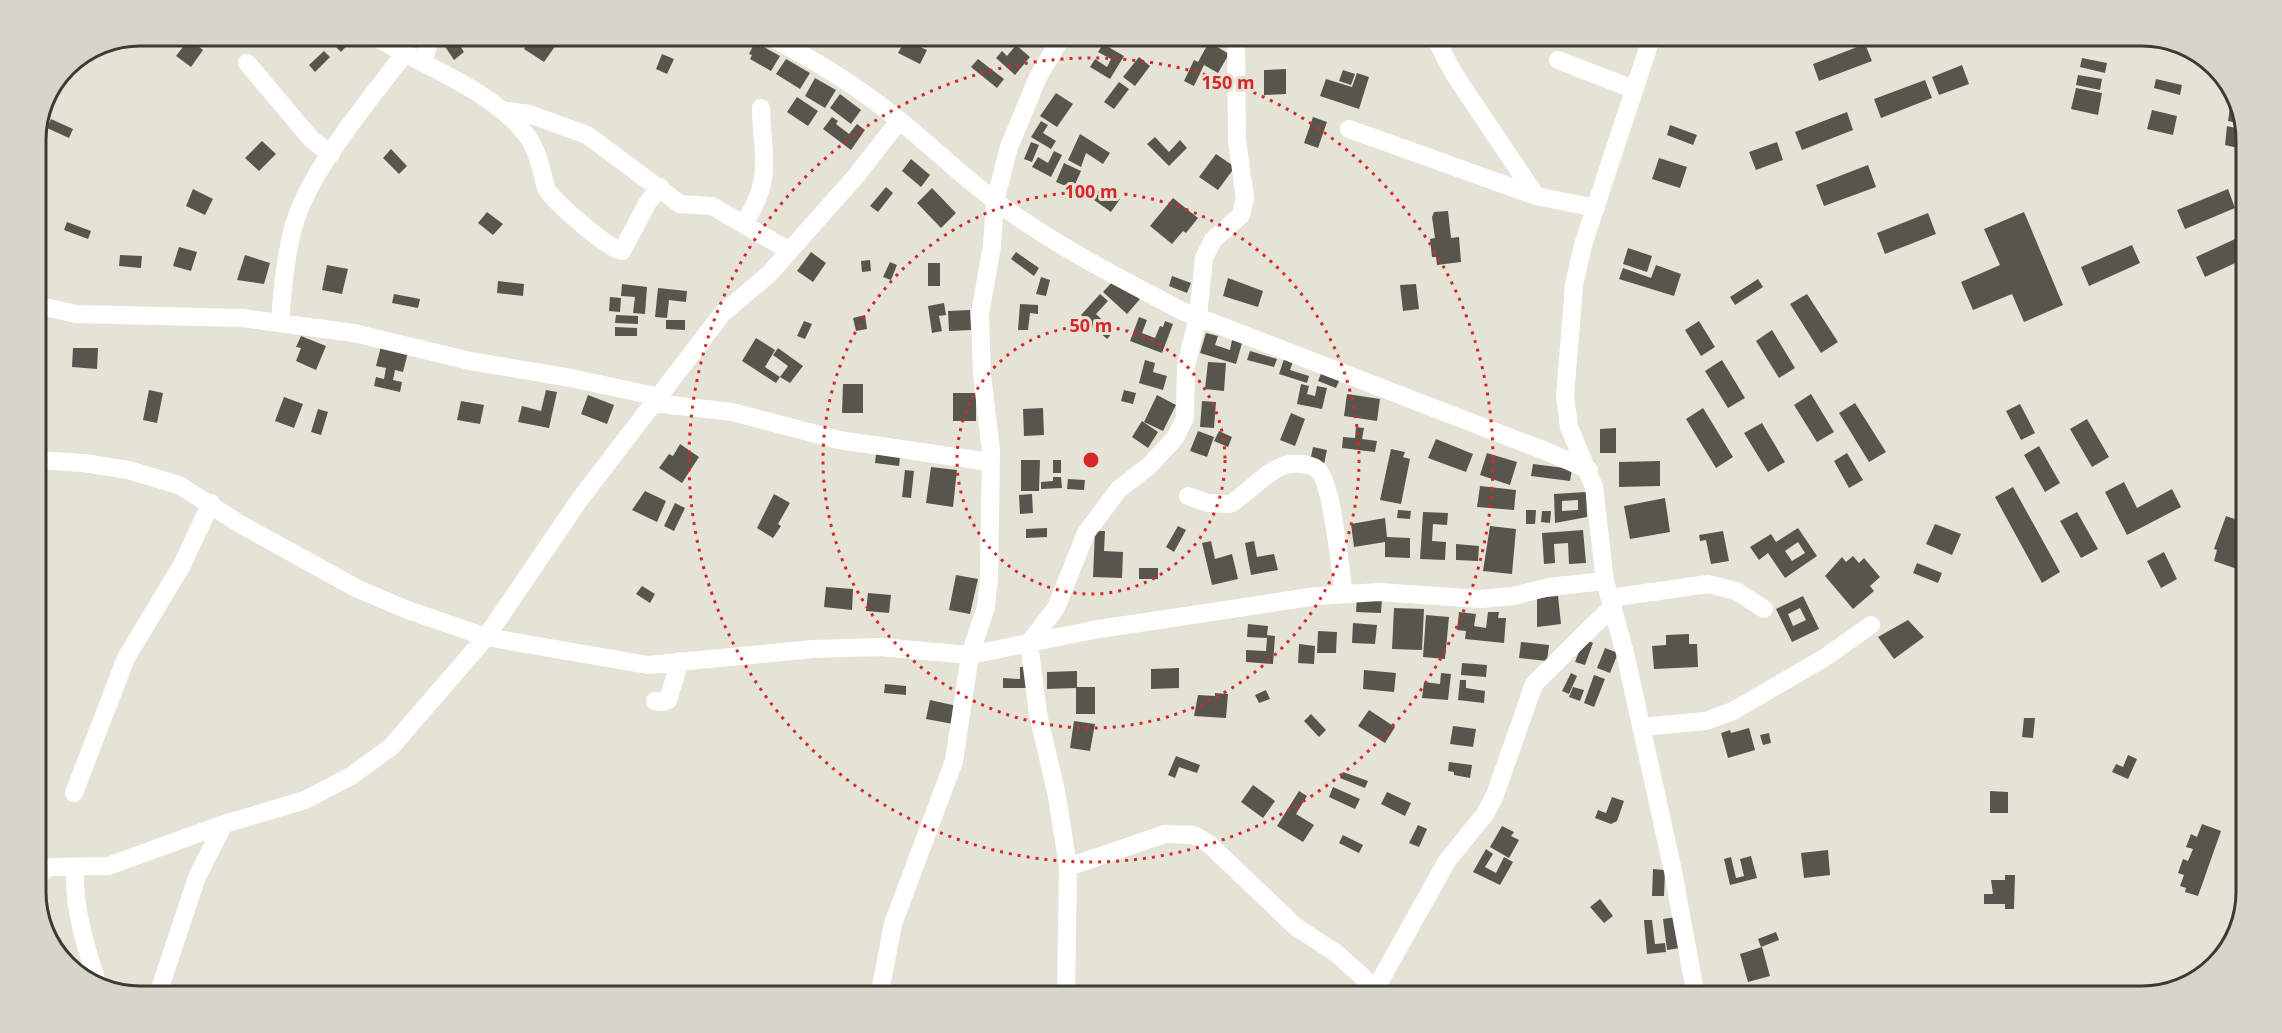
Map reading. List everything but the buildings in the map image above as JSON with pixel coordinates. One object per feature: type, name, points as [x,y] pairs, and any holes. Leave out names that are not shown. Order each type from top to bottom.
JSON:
[{"type":"street","points":[[392,46],[451,76],[511,117],[526,135],[542,165],[547,190],[599,239],[617,252],[622,251],[648,202],[660,187]]},
{"type":"street","points":[[423,62],[428,46]]},
{"type":"street","points":[[785,46],[847,83],[900,121],[916,138],[1019,218],[1096,264],[1198,317],[1548,452],[1589,470]]},
{"type":"street","points":[[881,986],[893,924],[954,761],[970,655],[986,607],[989,578],[990,462],[982,375],[981,314],[992,246],[996,201],[1010,147],[1038,77],[1056,46]]},
{"type":"street","points":[[1068,986],[1068,867],[1057,796],[1038,714],[1029,643],[1056,608],[1086,533],[1119,489],[1149,466],[1175,438],[1185,418],[1186,366],[1198,317],[1207,249],[1213,240],[1241,215],[1245,198],[1237,141],[1236,46]]},
{"type":"street","points":[[1440,46],[1455,74],[1536,196]]},
{"type":"street","points":[[1648,46],[1583,244],[1574,285],[1565,396],[1569,428],[1589,470],[1594,487],[1609,595],[1673,871],[1693,986]]},
{"type":"street","points":[[280,323],[282,284],[294,226],[308,194],[331,154],[405,53]]},
{"type":"street","points":[[1558,60],[1633,89]]},
{"type":"street","points":[[247,63],[312,140],[331,154]]},
{"type":"street","points":[[744,224],[757,204],[765,176],[766,159],[761,108]]},
{"type":"street","points":[[500,109],[529,114],[574,133],[587,135],[681,204],[711,206],[788,250]]},
{"type":"street","points":[[47,869],[108,866],[224,824],[306,800],[351,776],[391,747],[486,637],[580,499],[722,314],[769,273],[856,176],[900,121]]},
{"type":"street","points":[[1348,129],[1536,196],[1596,208]]},
{"type":"street","points":[[47,307],[76,314],[242,318],[354,333],[470,361],[572,378],[656,400],[732,412],[839,440],[990,462]]},
{"type":"street","points":[[47,461],[84,463],[154,476],[179,485],[211,503],[240,524],[356,588],[405,609],[486,637],[620,662],[648,665],[813,650],[880,647],[970,655],[1235,607],[1379,592],[1480,599],[1549,587],[1609,595],[1708,584],[1736,591],[1764,609]]},
{"type":"street","points":[[1188,496],[1208,503],[1230,504],[1284,465],[1294,464],[1316,468],[1322,475],[1331,504],[1344,594]]},
{"type":"street","points":[[74,793],[126,658],[182,565],[211,503]]},
{"type":"street","points":[[1375,986],[1447,861],[1485,814],[1495,795],[1534,684],[1609,595]]},
{"type":"street","points":[[1641,727],[1706,721],[1733,711],[1824,658],[1871,625]]},
{"type":"street","points":[[655,701],[663,702],[668,699],[680,661]]},
{"type":"street","points":[[160,986],[197,877],[224,824]]},
{"type":"street","points":[[1068,867],[1165,834],[1194,835],[1210,845],[1296,927],[1336,953],[1366,986]]},
{"type":"street","points":[[75,867],[74,892],[78,914],[95,975]]}]
